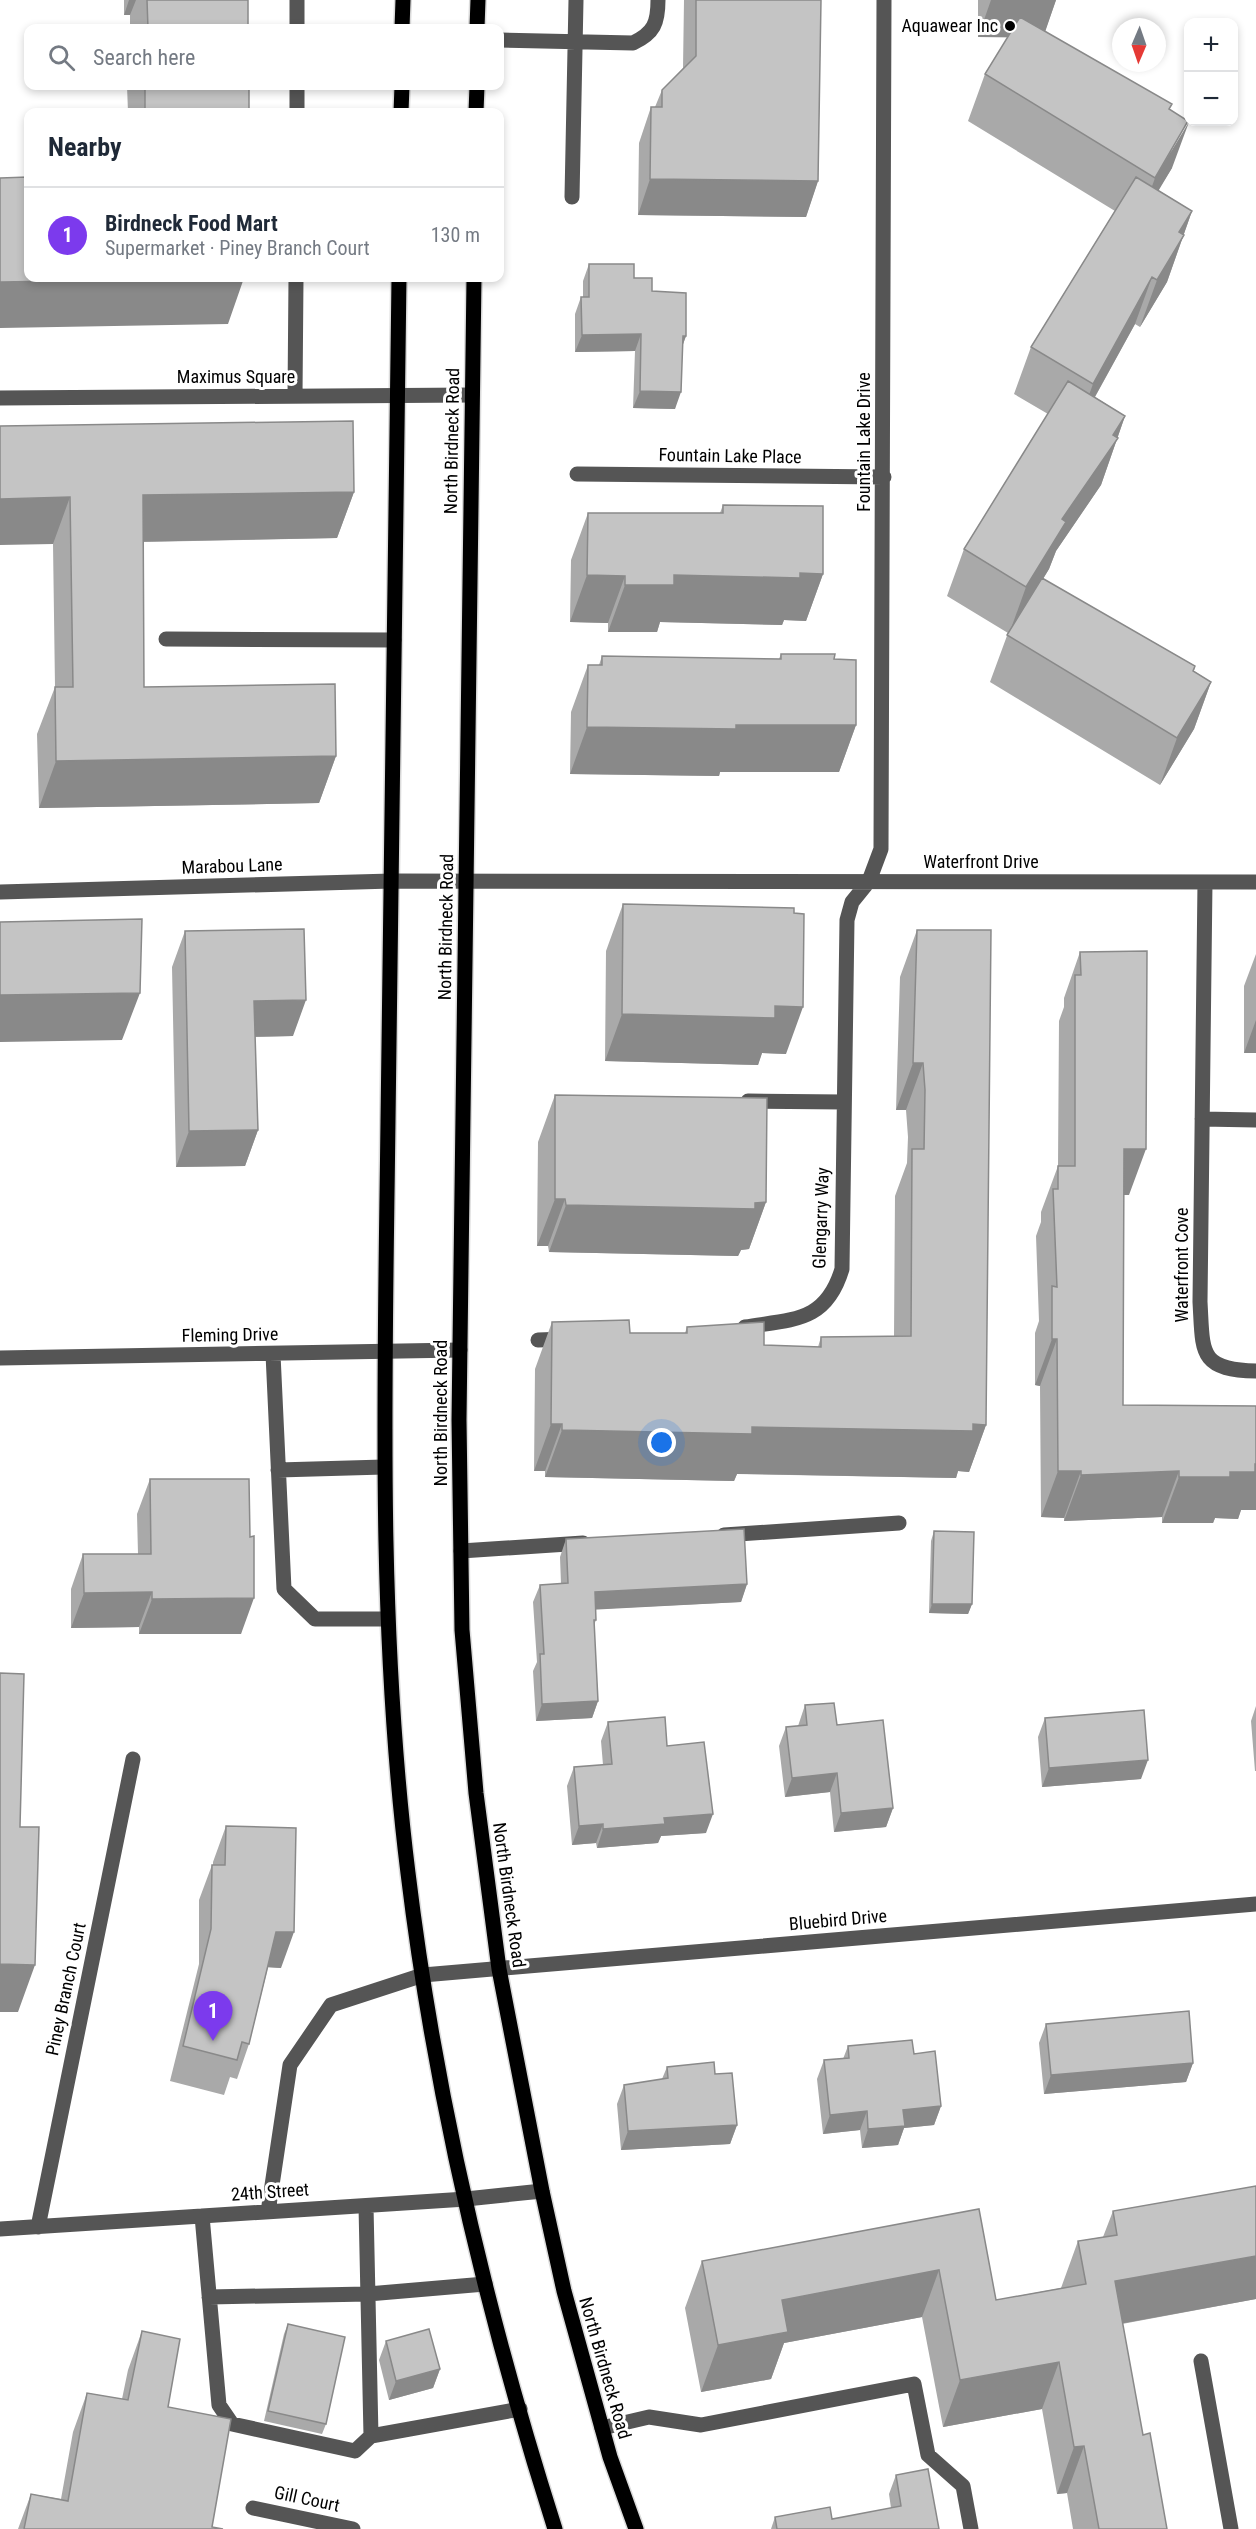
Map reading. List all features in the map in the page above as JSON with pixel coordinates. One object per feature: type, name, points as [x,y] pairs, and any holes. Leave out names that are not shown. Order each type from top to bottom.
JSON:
[{"type":"main road","points":[[402,24],[403,0]]},
{"type":"main road","points":[[477,24],[478,0]]},
{"type":"main road","points":[[401,108],[402,90]]},
{"type":"main road","points":[[476,108],[477,90]]},
{"type":"main road","points":[[399,282],[385,1352],[384,1467],[387,1619],[408,1872],[442,2093],[485,2284],[555,2529]]},
{"type":"main road","name":"North Birdneck Road","points":[[474,282],[460,1350],[462,1630],[476,1793],[499,1969],[564,2291],[602,2428],[636,2529]]},
{"type":"street","points":[[297,0],[297,24]]},
{"type":"street","points":[[572,197],[573,41],[576,0]]},
{"type":"street","points":[[504,40],[633,43],[648,36],[658,22],[658,0]]},
{"type":"street","name":"Fountain Lake Drive","points":[[869,881],[881,849],[884,0]]},
{"type":"street","points":[[297,90],[297,108]]},
{"type":"street","points":[[295,396],[296,282]]},
{"type":"street","name":"Maximus Square","points":[[0,398],[472,395]]},
{"type":"street","name":"Fountain Lake Place","points":[[577,474],[884,477]]},
{"type":"street","points":[[166,639],[394,639]]},
{"type":"street","name":"Marabou Lane","points":[[0,892],[466,881]]},
{"type":"street","name":"Waterfront Drive","points":[[466,881],[1256,882]]},
{"type":"street","name":"Glengarry Way","points":[[733,1329],[798,1319],[818,1310],[835,1290],[842,1269],[847,920],[852,902],[869,881]]},
{"type":"street","points":[[1205,882],[1202,1119],[1256,1120]]},
{"type":"street","points":[[728,1101],[844,1102]]},
{"type":"street","name":"Waterfront Cove","points":[[1202,1119],[1200,1302],[1202,1348],[1213,1363],[1229,1370],[1256,1371]]},
{"type":"street","points":[[538,1340],[585,1339]]},
{"type":"street","name":"Fleming Drive","points":[[0,1358],[460,1350]]},
{"type":"street","points":[[273,1354],[284,1589],[315,1619],[387,1619]]},
{"type":"street","points":[[279,1470],[384,1467]]},
{"type":"street","points":[[709,1535],[899,1523]]},
{"type":"street","points":[[461,1551],[603,1542]]},
{"type":"street","name":"Piney Branch Court","points":[[38,2227],[134,1759]]},
{"type":"street","name":"Bluebird Drive","points":[[268,2212],[290,2065],[331,2005],[423,1975],[1256,1904]]},
{"type":"street","name":"24th Street","points":[[0,2229],[466,2199],[542,2191]]},
{"type":"street","points":[[366,2206],[371,2436]]},
{"type":"street","points":[[202,2216],[219,2405],[232,2424],[355,2451],[371,2436],[520,2409]]},
{"type":"street","points":[[209,2298],[368,2294],[485,2284]]},
{"type":"street","points":[[1201,2361],[1231,2529]]},
{"type":"street","points":[[602,2428],[649,2417],[702,2425],[914,2385],[928,2455],[963,2486],[971,2529]]},
{"type":"street","name":"Gill Court","points":[[253,2508],[352,2529]]},
{"type":"building","points":[[147,0],[248,0],[248,24],[148,24]]},
{"type":"building","points":[[696,0],[821,0],[818,181],[650,179],[651,107],[662,107],[662,90],[696,56]]},
{"type":"building","points":[[1020,17],[1112,70],[1112,72],[1116,72],[1172,104],[1169,109],[1184,118],[1185,126],[1155,178],[985,74]]},
{"type":"building","points":[[145,90],[249,90],[249,108],[145,108]]},
{"type":"building","points":[[24,177],[24,282],[0,282],[0,178]]},
{"type":"building","points":[[1136,177],[1192,211],[1179,232],[1184,235],[1157,280],[1152,277],[1093,384],[1031,347]]},
{"type":"building","points":[[589,264],[634,264],[634,278],[652,278],[652,291],[686,293],[686,336],[683,336],[681,392],[640,391],[641,334],[582,335],[581,297],[589,297]]},
{"type":"building","points":[[1068,381],[1125,416],[1113,435],[1118,438],[1062,519],[1066,522],[1026,587],[964,549]]},
{"type":"building","points":[[353,421],[354,492],[143,495],[144,687],[335,684],[336,756],[56,761],[55,687],[73,687],[70,497],[0,499],[0,426]]},
{"type":"building","points":[[723,505],[823,506],[823,574],[800,573],[800,578],[674,575],[674,585],[625,585],[625,576],[587,575],[588,513],[723,513]]},
{"type":"building","points":[[1042,578],[1195,666],[1193,671],[1211,682],[1177,738],[1007,635]]},
{"type":"building","points":[[781,654],[835,654],[834,659],[856,660],[856,725],[736,725],[736,729],[587,727],[588,665],[602,665],[602,656],[781,659]]},
{"type":"building","points":[[623,904],[794,908],[794,913],[804,914],[803,1007],[775,1006],[775,1018],[622,1014]]},
{"type":"building","points":[[142,919],[140,993],[0,995],[0,922]]},
{"type":"building","points":[[304,929],[306,1000],[254,1001],[258,1130],[189,1131],[185,931]]},
{"type":"building","points":[[917,930],[991,930],[986,1425],[973,1424],[973,1431],[752,1427],[752,1434],[562,1430],[562,1424],[551,1424],[552,1322],[629,1320],[630,1333],[687,1333],[687,1327],[764,1322],[764,1345],[821,1347],[821,1337],[911,1336],[912,1149],[924,1149],[925,1090],[923,1063],[913,1063]]},
{"type":"building","points":[[1147,951],[1146,1149],[1124,1149],[1123,1405],[1256,1406],[1255,1472],[1230,1472],[1230,1477],[1179,1477],[1179,1471],[1081,1475],[1081,1471],[1058,1471],[1057,1339],[1052,1339],[1052,1286],[1057,1287],[1053,1189],[1058,1189],[1058,1166],[1075,1166],[1075,975],[1081,975],[1080,952]]},
{"type":"building","points":[[555,1095],[767,1098],[766,1202],[755,1203],[755,1209],[566,1205],[565,1199],[555,1199]]},
{"type":"building","points":[[150,1479],[249,1479],[250,1537],[254,1536],[254,1598],[152,1599],[152,1592],[84,1593],[83,1554],[151,1554]]},
{"type":"building","points":[[744,1529],[747,1584],[595,1592],[598,1701],[542,1704],[540,1654],[544,1654],[540,1585],[568,1583],[566,1539]]},
{"type":"building","points":[[934,1531],[974,1532],[972,1604],[932,1604]]},
{"type":"building","points":[[0,1673],[24,1674],[20,1827],[39,1827],[35,1965],[0,1964]]},
{"type":"building","points":[[834,1703],[837,1725],[883,1720],[893,1808],[841,1813],[837,1773],[792,1778],[786,1727],[807,1725],[805,1705]]},
{"type":"building","points":[[1144,1710],[1148,1760],[1049,1768],[1045,1718]]},
{"type":"building","points":[[665,1717],[667,1746],[704,1742],[713,1814],[664,1818],[665,1824],[603,1829],[603,1824],[579,1826],[574,1767],[612,1764],[608,1722]]},
{"type":"building","points":[[226,1826],[296,1828],[294,1932],[276,1932],[249,2044],[242,2042],[237,2060],[183,2046],[211,1929],[212,1865],[225,1865]]},
{"type":"building","points":[[1189,2011],[1193,2063],[1051,2075],[1046,2024]]},
{"type":"building","points":[[912,2040],[914,2054],[935,2051],[941,2106],[903,2110],[905,2126],[868,2129],[867,2111],[830,2115],[824,2060],[849,2058],[848,2046]]},
{"type":"building","points":[[714,2062],[715,2074],[732,2073],[737,2125],[628,2131],[624,2085],[668,2078],[667,2067]]},
{"type":"building","points":[[1256,2186],[1256,2256],[1115,2281],[1143,2435],[1150,2433],[1167,2529],[1099,2529],[1084,2446],[1074,2447],[1059,2362],[960,2380],[939,2270],[782,2300],[788,2332],[718,2345],[702,2261],[979,2209],[996,2300],[1086,2284],[1078,2241],[1117,2235],[1113,2211]]},
{"type":"building","points":[[288,2324],[345,2337],[326,2424],[268,2411]]},
{"type":"building","points":[[429,2329],[440,2369],[396,2381],[386,2341]]},
{"type":"building","points":[[142,2331],[180,2339],[168,2407],[231,2419],[212,2527],[223,2529],[24,2529],[31,2494],[68,2501],[87,2393],[128,2400]]},
{"type":"building","points":[[928,2469],[939,2529],[777,2529],[775,2517],[830,2507],[832,2519],[901,2506],[896,2475]]},
{"type":"place","name":"Aquawear Inc","points":[[1010,26]]},
{"type":"place","name":"Birdneck Food Mart","points":[[213,2041]]}]
